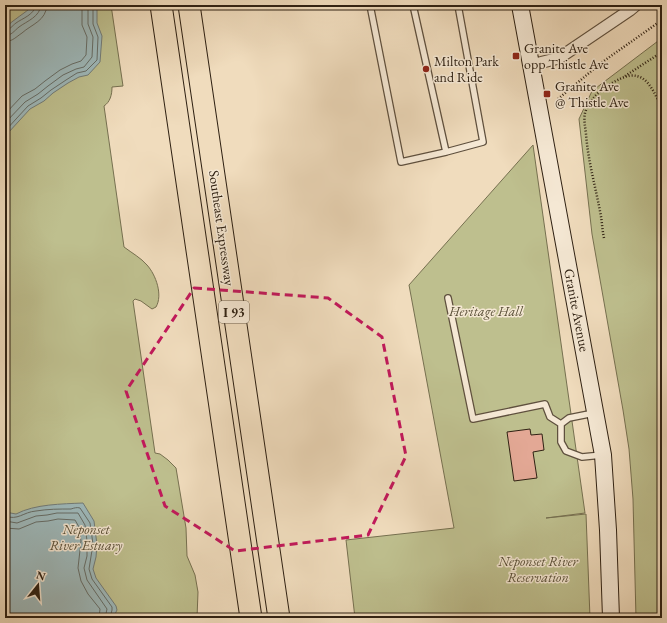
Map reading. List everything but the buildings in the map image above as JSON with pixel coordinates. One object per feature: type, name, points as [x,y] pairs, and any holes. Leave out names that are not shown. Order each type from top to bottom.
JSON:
[{"type":"highway","name":"I 93","points":[[177,5],[267,618]]},
{"type":"highway","name":"Southeast Expressway","points":[[189,5],[279,618]]},
{"type":"highway","name":"I 93","points":[[152,6],[237,618]]},
{"type":"highway","name":"I 93","points":[[152,6],[251,618]]},
{"type":"main road","name":"Granite Avenue","points":[[520,5],[603,455],[608,530],[611,618]]},
{"type":"street","points":[[531,65],[559,58],[636,5]]},
{"type":"lane","points":[[370,5],[401,162],[483,142],[458,5]]},
{"type":"lane","points":[[413,5],[446,152]]},
{"type":"lane","points":[[448,298],[473,418],[545,404],[550,417],[561,424]]},
{"type":"lane","points":[[561,424],[569,418],[596,413]]},
{"type":"lane","points":[[561,424],[561,442],[566,451],[582,457],[603,455]]},
{"type":"path","points":[[558,99],[601,63],[662,20]]},
{"type":"path","points":[[604,238],[588,153],[584,117],[589,104],[596,95],[662,52]]},
{"type":"path","points":[[621,78],[628,76],[639,76],[647,81],[662,108]]},
{"type":"highlighted area","points":[[194,288],[328,298],[382,337],[406,456],[368,535],[235,551],[165,506],[126,391]]},
{"type":"green space","name":"Neponset River Estuary","points":[[5,5],[111,5],[123,86],[112,87],[110,98],[104,106],[124,247],[147,265],[158,285],[159,297],[156,307],[152,309],[141,301],[135,299],[133,301],[155,453],[160,454],[176,468],[186,528],[187,556],[195,575],[198,592],[197,618],[5,618]]},
{"type":"green space","points":[[662,38],[662,618],[636,618],[633,499],[629,449],[592,234],[579,119],[592,91]]},
{"type":"green space","name":"Heritage Hall","points":[[533,145],[585,513],[546,518],[586,514],[590,618],[355,618],[346,540],[454,528],[409,285]]},
{"type":"water","points":[[34,5],[97,5],[97,23],[102,36],[100,62],[88,75],[79,77],[68,83],[44,101],[30,109],[8,133],[5,144],[5,28]]},
{"type":"water","points":[[83,503],[94,521],[97,545],[93,569],[96,578],[116,606],[117,610],[113,618],[5,618],[5,512],[16,514],[40,506]]},
{"type":"place","name":"Granite Ave opp Thistle Ave","points":[[516,56]]},
{"type":"place","name":"Milton Park and Ride","points":[[426,69]]},
{"type":"place","name":"Granite Ave @ Thistle Ave","points":[[547,94]]},
{"type":"park label","name":"Neponset River Reservation","points":[[538,570]]}]
